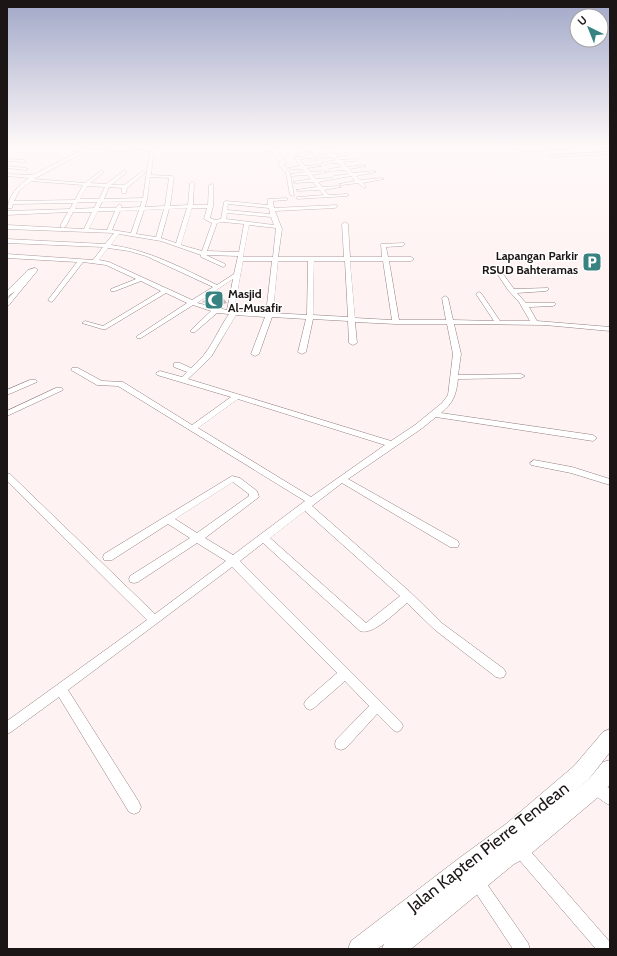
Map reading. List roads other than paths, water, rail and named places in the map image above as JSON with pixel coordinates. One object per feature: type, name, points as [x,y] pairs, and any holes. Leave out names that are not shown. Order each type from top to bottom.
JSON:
[{"type":"highway","name":"Jalan Kapten Pierre Tendean","points":[[359,949],[530,817],[581,773],[610,738]]},
{"type":"highway","name":"Jalan Kapten Pierre Tendean","points":[[393,949],[507,857],[520,850],[603,792],[610,769]]},
{"type":"street","points":[[63,226],[81,193]]},
{"type":"street","points":[[86,230],[104,193]]},
{"type":"street","points":[[109,231],[123,193]]},
{"type":"street","points":[[133,234],[142,209],[146,193]]},
{"type":"street","points":[[158,239],[167,208],[169,193]]},
{"type":"street","points":[[178,246],[190,207],[191,193]]},
{"type":"street","points":[[211,193],[207,219],[214,222],[224,220],[278,227]]},
{"type":"street","points":[[324,193],[327,196]]},
{"type":"street","points":[[299,198],[347,195]]},
{"type":"street","points":[[10,197],[11,203],[7,214],[86,230],[133,234],[158,239],[204,253],[276,259],[412,259]]},
{"type":"street","points":[[315,197],[319,207]]},
{"type":"street","points":[[11,203],[145,198]]},
{"type":"street","points":[[255,354],[270,315],[277,241],[280,231],[273,216],[270,200],[285,200]]},
{"type":"street","points":[[224,220],[226,202],[272,208],[295,206],[335,206]]},
{"type":"street","points":[[7,227],[42,220],[72,211],[210,206]]},
{"type":"street","points":[[224,211],[273,216]]},
{"type":"street","points":[[214,222],[204,257],[223,265]]},
{"type":"street","points":[[183,380],[211,352],[232,312],[236,275],[247,223]]},
{"type":"street","points":[[345,224],[353,343]]},
{"type":"street","points":[[95,261],[118,232]]},
{"type":"street","points":[[7,241],[108,246],[139,251],[217,287]]},
{"type":"street","points":[[396,322],[383,245],[402,244]]},
{"type":"street","points":[[7,256],[95,261],[111,265],[192,303],[215,311],[310,318],[396,322],[534,322],[610,329]]},
{"type":"street","points":[[302,352],[310,318],[311,258]]},
{"type":"street","points":[[51,300],[81,260]]},
{"type":"street","points":[[7,295],[30,271],[35,270],[7,304]]},
{"type":"street","points":[[139,337],[236,275]]},
{"type":"street","points":[[501,275],[512,291],[519,296],[534,322]]},
{"type":"street","points":[[113,290],[142,279]]},
{"type":"street","points":[[512,291],[546,289]]},
{"type":"street","points":[[85,323],[104,328],[166,291]]},
{"type":"street","points":[[479,294],[498,322]]},
{"type":"street","points":[[7,728],[154,620],[232,560],[264,538],[308,503],[390,444],[418,427],[451,398],[457,354],[445,298]]},
{"type":"street","points":[[525,305],[553,304]]},
{"type":"street","points":[[193,331],[215,311]]},
{"type":"street","points":[[177,365],[192,370]]},
{"type":"street","points":[[75,370],[100,383],[120,384],[193,428],[308,503],[439,627],[500,673]]},
{"type":"street","points":[[160,373],[390,444]]},
{"type":"street","points":[[455,377],[521,376]]},
{"type":"street","points":[[7,393],[33,382]]},
{"type":"street","points":[[7,414],[59,390]]},
{"type":"street","points":[[193,428],[236,397]]},
{"type":"street","points":[[434,414],[593,438]]},
{"type":"street","points":[[534,462],[572,470],[610,482]]},
{"type":"street","points":[[7,476],[154,620]]},
{"type":"street","points":[[108,557],[232,479],[237,480],[254,493],[254,497],[198,538],[134,580]]},
{"type":"street","points":[[342,479],[454,544]]},
{"type":"street","points":[[168,519],[232,560],[397,726]]},
{"type":"street","points":[[264,538],[335,600],[364,628],[369,627],[407,597]]},
{"type":"street","points":[[310,704],[345,673]]},
{"type":"street","points":[[61,689],[134,807]]},
{"type":"street","points":[[341,744],[377,706]]},
{"type":"street","points":[[520,850],[606,949]]},
{"type":"street","points":[[477,882],[522,949]]},
{"type":"place","name":"Lapangan Parkir RSUD Bahteramas","points":[[592,262]]},
{"type":"place","name":"Masjid Al-Musafir","points":[[214,300]]}]
